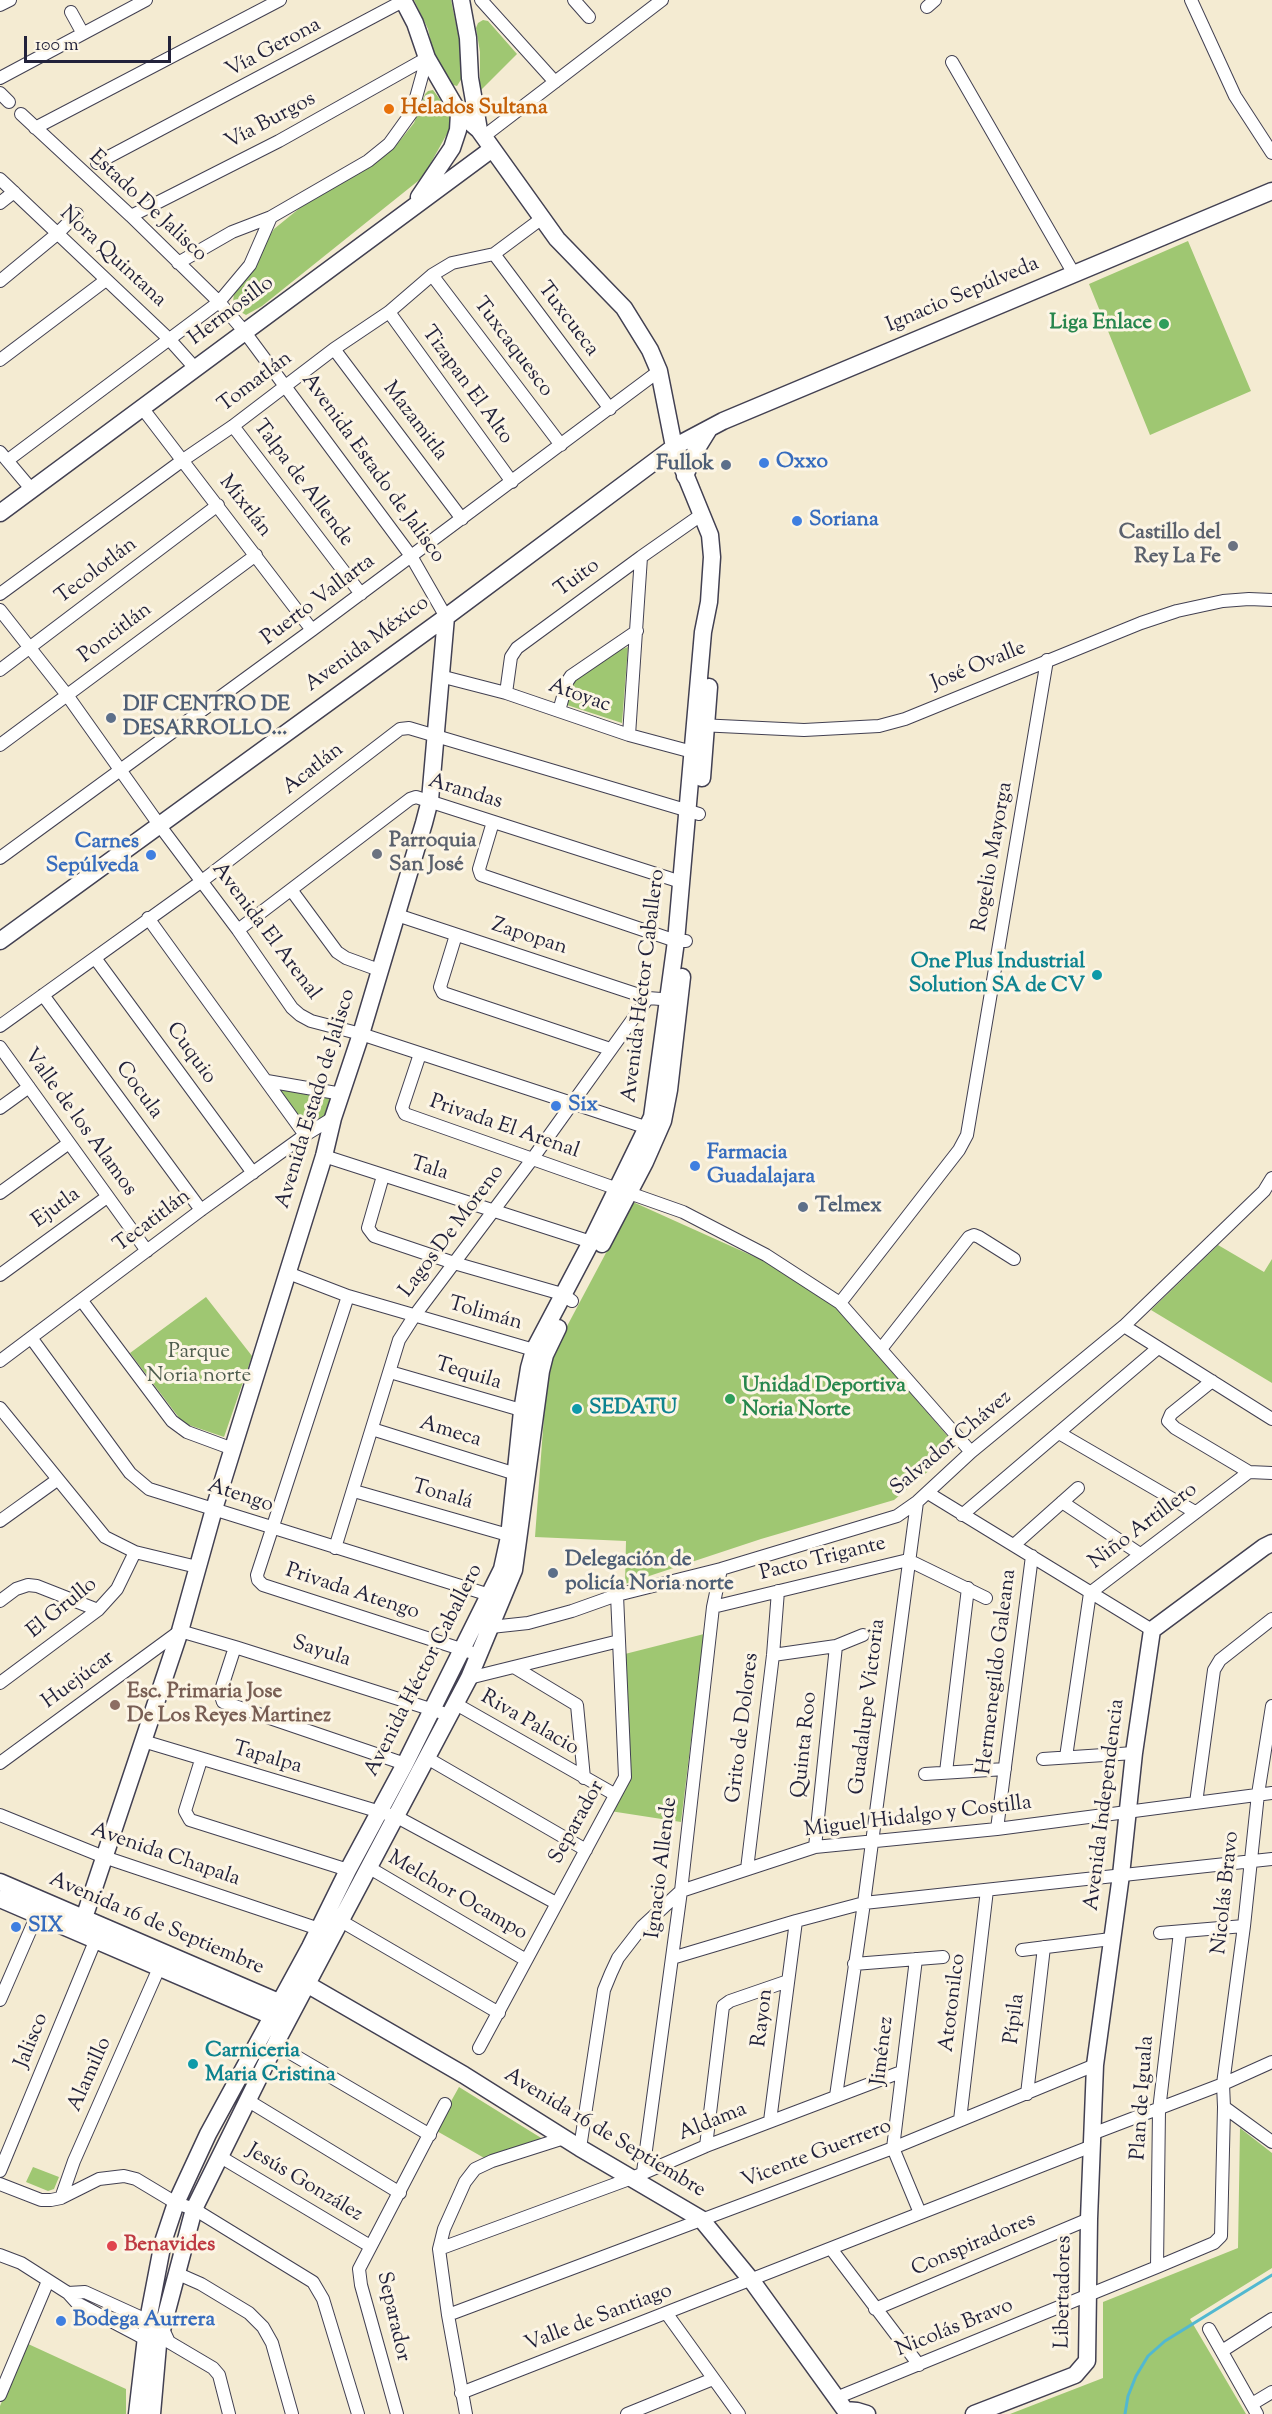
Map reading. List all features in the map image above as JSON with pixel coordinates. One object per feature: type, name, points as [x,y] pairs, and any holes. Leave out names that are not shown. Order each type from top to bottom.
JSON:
[{"type":"main road","points":[[461,0],[468,38],[470,78],[485,139]]},
{"type":"main road","points":[[403,1],[415,23],[427,58],[443,88],[459,113],[485,139]]},
{"type":"main road","points":[[443,88],[456,89],[463,86],[470,78]]},
{"type":"main road","points":[[410,209],[452,148],[458,130],[459,113]]},
{"type":"main road","name":"Hermosillo","points":[[0,513],[410,209],[485,139]]},
{"type":"main road","name":"Avenida Héctor Caballero","points":[[300,1981],[319,1929],[348,1870],[433,1709],[471,1652],[497,1597],[502,1569],[514,1537],[528,1412],[529,1368],[534,1350],[567,1297],[624,1190],[654,1122],[674,1000],[694,813],[703,632],[709,602],[711,543],[674,447],[659,371],[650,350],[624,308],[557,239],[485,139]]},
{"type":"main road","name":"Ignacio Sepúlveda","points":[[674,447],[710,427],[1272,191]]},
{"type":"main road","points":[[685,476],[696,450],[710,427]]},
{"type":"main road","name":"Avenida México","points":[[0,941],[446,617],[674,447]]},
{"type":"main road","name":"Avenida Estado de Jalisco","points":[[84,1918],[180,1631],[196,1567],[324,1156],[333,1118],[361,1034],[430,800],[446,617]]},
{"type":"main road","name":"Avenida Héctor Caballero","points":[[681,941],[681,882],[694,813]]},
{"type":"main road","name":"Avenida Héctor Caballero","points":[[514,1537],[516,1474],[528,1412],[545,1354],[591,1242],[624,1190]]},
{"type":"main road","points":[[1152,1630],[1272,1543]]},
{"type":"main road","name":"Avenida Independencia","points":[[1092,2140],[1095,2065],[1121,1875],[1134,1753],[1152,1630]]},
{"type":"main road","name":"Avenida Héctor Caballero","points":[[155,2324],[176,2273],[194,2209],[247,2100],[247,2079],[300,1981],[341,1921],[470,1678],[471,1652]]},
{"type":"main road","name":"Avenida 16 de Septiembre","points":[[0,1882],[84,1918],[98,1933],[159,1968],[283,2012]]},
{"type":"main road","name":"Avenida 16 de Septiembre","points":[[0,1899],[37,1915],[98,1933],[283,2012]]},
{"type":"main road","name":"Avenida 16 de Septiembre","points":[[300,1981],[464,2075],[580,2148],[638,2175],[702,2219],[752,2281],[843,2407]]},
{"type":"main road","name":"Avenida Héctor Caballero","points":[[152,2414],[157,2342],[155,2324],[163,2242],[176,2203],[206,2137],[275,2044],[283,2012]]},
{"type":"main road","name":"Libertadores","points":[[974,2414],[1075,2375],[1082,2369],[1088,2353],[1092,2140]]},
{"type":"main road","name":"Avenida Héctor Caballero","points":[[137,2414],[157,2342]]},
{"type":"main road","points":[[843,2407],[867,2414]]},
{"type":"street","points":[[0,5],[10,0]]},
{"type":"street","points":[[0,78],[82,32],[146,0]]},
{"type":"street","points":[[35,128],[280,0]]},
{"type":"street","points":[[482,0],[555,82]]},
{"type":"street","points":[[573,0],[589,17]]},
{"type":"street","points":[[485,139],[662,0]]},
{"type":"street","points":[[1191,0],[1235,96],[1272,153]]},
{"type":"street","name":"Vía Gerona","points":[[97,163],[403,1]]},
{"type":"street","points":[[71,12],[82,32]]},
{"type":"street","points":[[178,263],[220,238],[271,217],[368,161],[389,144],[412,112],[427,58]]},
{"type":"street","name":"Vía Burgos","points":[[131,216],[279,141],[427,58]]},
{"type":"street","points":[[952,62],[1074,274]]},
{"type":"street","name":"Estado De Jalisco","points":[[21,114],[131,216],[219,302],[244,331]]},
{"type":"street","name":"Nora Quintana","points":[[0,179],[169,339],[195,368]]},
{"type":"street","points":[[0,203],[14,192]]},
{"type":"street","points":[[0,281],[57,234],[77,214]]},
{"type":"street","points":[[32,490],[4,456],[219,302],[250,265],[271,217]]},
{"type":"street","name":"Tomatlán","points":[[0,594],[233,426],[334,349],[388,312],[432,275],[452,263],[494,254],[541,219]]},
{"type":"street","name":"Tuxcueca","points":[[494,254],[610,409]]},
{"type":"street","name":"Tuxcaquesco","points":[[432,275],[561,445]]},
{"type":"street","points":[[0,360],[106,280]]},
{"type":"street","name":"Tizapan El Alto","points":[[388,312],[512,482]]},
{"type":"street","name":"Avenida Estado de Jalisco","points":[[244,331],[411,556],[446,617]]},
{"type":"street","name":"Mazamitla","points":[[334,349],[462,519]]},
{"type":"street","name":"Puerto Vallarta","points":[[0,858],[361,594],[659,371]]},
{"type":"street","name":"Mixtlán","points":[[143,409],[312,630]]},
{"type":"street","name":"Talpa de Allende","points":[[233,426],[361,594]]},
{"type":"street","name":"Tecolotlán","points":[[0,670],[218,505]]},
{"type":"street","name":"Tuito","points":[[506,693],[511,657],[517,648],[640,557],[702,516]]},
{"type":"street","name":"Poncitlán","points":[[0,745],[256,555]]},
{"type":"street","points":[[629,735],[640,557]]},
{"type":"street","name":"José Ovalle","points":[[700,726],[804,730],[879,726],[905,719],[1047,660],[1177,611],[1223,602],[1249,599],[1272,600]]},
{"type":"street","name":"Avenida El Arenal","points":[[0,610],[67,696],[296,1012],[311,1021],[361,1034],[572,1103],[654,1122]]},
{"type":"street","points":[[559,711],[567,682],[574,673],[637,631]]},
{"type":"street","name":"Rogelio Mayorga","points":[[840,1304],[953,1159],[967,1135],[1047,660]]},
{"type":"street","name":"Atoyac","points":[[440,676],[506,693],[629,735],[698,754]]},
{"type":"street","name":"Acatlán","points":[[0,1026],[201,881],[396,731],[410,728],[694,813]]},
{"type":"street","name":"Arandas","points":[[238,930],[410,798],[420,797],[430,800],[681,882]]},
{"type":"street","points":[[494,822],[479,869],[481,875],[681,941]]},
{"type":"street","points":[[291,891],[337,952],[346,958],[379,970]]},
{"type":"street","name":"Zapopan","points":[[397,915],[648,998]]},
{"type":"street","points":[[148,918],[305,1135]]},
{"type":"street","points":[[456,934],[440,987],[443,993],[610,1049]]},
{"type":"street","name":"Cuquio","points":[[96,958],[253,1173]]},
{"type":"street","name":"Cocula","points":[[43,995],[201,1210]]},
{"type":"street","points":[[648,998],[674,1000]]},
{"type":"street","name":"Lagos De Moreno","points":[[335,1548],[399,1340],[414,1315],[533,1158],[648,998]]},
{"type":"street","name":"Valle de los Alamos","points":[[0,1047],[147,1251]]},
{"type":"street","name":"Privada El Arenal","points":[[420,1053],[402,1108],[405,1114],[683,1212],[766,1255],[840,1304],[971,1452]]},
{"type":"street","points":[[267,1081],[342,1094]]},
{"type":"street","points":[[0,1108],[28,1087]]},
{"type":"street","name":"Tecatitlán","points":[[0,1361],[201,1210],[305,1135],[333,1118]]},
{"type":"street","points":[[0,1193],[69,1143]]},
{"type":"street","name":"Tala","points":[[324,1156],[591,1242]]},
{"type":"street","points":[[382,1176],[368,1228],[374,1236],[567,1297]]},
{"type":"street","name":"Salvador Chávez","points":[[484,1625],[528,1623],[617,1595],[721,1569],[897,1516],[928,1493],[971,1452],[1124,1326],[1264,1191],[1272,1178]]},
{"type":"street","name":"Ejutla","points":[[0,1275],[107,1197]]},
{"type":"street","points":[[881,1349],[969,1238],[974,1235],[979,1237],[1014,1259]]},
{"type":"street","name":"Tolimán","points":[[288,1273],[348,1296],[534,1350]]},
{"type":"street","name":"Privada Atengo","points":[[348,1296],[257,1575],[258,1580],[263,1585],[471,1652]]},
{"type":"street","points":[[82,1301],[172,1421],[187,1432],[232,1449]]},
{"type":"street","points":[[1124,1326],[1272,1419]]},
{"type":"street","name":"Atengo","points":[[32,1339],[130,1473],[149,1489],[497,1597]]},
{"type":"street","points":[[962,1515],[1158,1348]]},
{"type":"street","name":"Tequila","points":[[390,1372],[528,1412]]},
{"type":"street","points":[[1212,1381],[1171,1414],[1168,1421],[1175,1428],[1249,1472],[1272,1473]]},
{"type":"street","points":[[0,1408],[105,1537],[135,1552],[196,1567]]},
{"type":"street","name":"Ameca","points":[[372,1429],[516,1474]]},
{"type":"street","points":[[1059,1433],[1195,1512]]},
{"type":"street","name":"Niño Artillero","points":[[1066,1756],[1090,1593],[1249,1472]]},
{"type":"street","points":[[1,1518],[57,1480]]},
{"type":"street","points":[[1014,1545],[1078,1488]]},
{"type":"street","name":"Tonalá","points":[[354,1491],[514,1537]]},
{"type":"street","points":[[928,1493],[1152,1630]]},
{"type":"street","name":"Guadalupe Victoria","points":[[836,2096],[864,1903],[916,1502]]},
{"type":"street","points":[[1062,1502],[1140,1554]]},
{"type":"street","name":"El Grullo","points":[[0,1683],[98,1610],[117,1589],[135,1552]]},
{"type":"street","name":"Hermenegildo Galeana","points":[[997,1828],[1032,1556]]},
{"type":"street","points":[[908,1560],[986,1598]]},
{"type":"street","name":"Pacto Trigante","points":[[713,1607],[908,1560]]},
{"type":"street","name":"Ignacio Allende","points":[[638,2175],[672,1958],[713,1607],[721,1569]]},
{"type":"street","points":[[0,1601],[16,1589],[28,1585],[37,1586],[98,1610]]},
{"type":"street","points":[[946,1772],[968,1588]]},
{"type":"street","name":"Grito de Dolores","points":[[747,1869],[773,1655],[778,1591]]},
{"type":"street","name":"Separador","points":[[479,2048],[614,1794],[621,1785],[626,1771],[617,1595]]},
{"type":"street","points":[[1196,1803],[1214,1670],[1220,1660],[1272,1619]]},
{"type":"street","name":"Sayula","points":[[180,1631],[433,1709],[453,1710]]},
{"type":"street","name":"Huejúcar","points":[[0,1763],[180,1631]]},
{"type":"street","points":[[773,1655],[836,1646],[863,1635]]},
{"type":"street","points":[[470,1678],[619,1641]]},
{"type":"street","name":"Quinta Roo","points":[[814,1847],[836,1646]]},
{"type":"street","points":[[236,1647],[220,1693],[223,1702],[405,1764]]},
{"type":"street","points":[[514,1667],[578,1705],[584,1778]]},
{"type":"street","name":"Nicolás Bravo","points":[[1223,2084],[1244,1926],[1258,1794],[1272,1706]]},
{"type":"street","name":"Riva Palacio","points":[[453,1710],[614,1794]]},
{"type":"street","name":"Tapalpa","points":[[143,1741],[397,1817],[556,1903]]},
{"type":"street","points":[[1043,1759],[1134,1753]]},
{"type":"street","points":[[427,1758],[586,1850]]},
{"type":"street","points":[[201,1760],[185,1811],[190,1820],[348,1870]]},
{"type":"street","points":[[925,1774],[1005,1769]]},
{"type":"street","name":"Miguel Hidalgo y Costilla","points":[[580,2148],[604,1990],[611,1972],[635,1934],[681,1891],[814,1847],[997,1828],[1272,1793]]},
{"type":"street","name":"Avenida Chapala","points":[[0,1815],[104,1857],[319,1929]]},
{"type":"street","points":[[672,1958],[864,1903],[1272,1859]]},
{"type":"street","name":"Melchor Ocampo","points":[[368,1868],[526,1960]]},
{"type":"street","name":"Atotonilco","points":[[960,2120],[987,1890]]},
{"type":"street","points":[[0,2000],[37,1915]]},
{"type":"street","points":[[341,1921],[499,2013]]},
{"type":"street","name":"Rayon","points":[[770,2121],[796,1921]]},
{"type":"street","points":[[1160,1933],[1244,1926]]},
{"type":"street","name":"Plan de Iguala","points":[[1156,2267],[1159,2110],[1180,1932]]},
{"type":"street","name":"Jalisco","points":[[0,2171],[98,1933]]},
{"type":"street","points":[[1022,1950],[1111,1939]]},
{"type":"street","name":"Pípila","points":[[1027,2094],[1044,1947]]},
{"type":"street","points":[[854,1964],[943,1957]]},
{"type":"street","name":"Jiménez","points":[[893,2148],[916,1959]]},
{"type":"street","name":"Alamillo","points":[[61,2198],[74,2161],[159,1968]]},
{"type":"street","points":[[706,2146],[723,2006],[730,2001],[788,1981]]},
{"type":"street","points":[[275,2044],[430,2135]]},
{"type":"street","points":[[752,2281],[832,2250],[1272,2062]]},
{"type":"street","name":"Vicente Guerrero","points":[[448,2315],[893,2148],[1095,2065]]},
{"type":"street","name":"Aldama","points":[[439,2250],[901,2072]]},
{"type":"street","points":[[1088,2296],[1214,2243],[1221,2236],[1223,2084]]},
{"type":"street","points":[[247,2100],[400,2193]]},
{"type":"street","name":"Separador","points":[[397,2414],[360,2279],[359,2268],[445,2104]]},
{"type":"street","points":[[1224,2107],[1272,2142]]},
{"type":"street","points":[[466,2414],[439,2250],[444,2229],[465,2182],[475,2169],[492,2161],[564,2138]]},
{"type":"street","points":[[893,2148],[920,2212]]},
{"type":"street","name":"Jesús González","points":[[219,2156],[370,2246]]},
{"type":"street","points":[[0,2184],[41,2200],[61,2198],[99,2179],[124,2176],[151,2186],[176,2203],[194,2209],[317,2286],[358,2414]]},
{"type":"street","name":"Conspiradores","points":[[875,2309],[1089,2219]]},
{"type":"street","points":[[832,2250],[919,2366]]},
{"type":"street","points":[[0,2255],[21,2263],[69,2293],[77,2303],[213,2368],[219,2375],[230,2414]]},
{"type":"street","points":[[176,2273],[201,2284],[249,2313],[263,2327],[272,2343],[292,2414]]},
{"type":"street","points":[[0,2395],[48,2281]]},
{"type":"street","name":"Valle de Santiago","points":[[461,2393],[752,2281]]},
{"type":"street","points":[[69,2293],[86,2292],[155,2324],[157,2342]]},
{"type":"street","name":"Nicolás Bravo","points":[[843,2407],[919,2366],[1088,2296]]},
{"type":"street","points":[[667,2314],[739,2414]]},
{"type":"street","points":[[1222,2351],[1272,2319]]},
{"type":"street","points":[[1209,2329],[1255,2409],[1272,2392]]},
{"type":"street","points":[[627,2414],[713,2379]]},
{"type":"green space","points":[[414,0],[451,0],[461,48],[462,78],[457,86],[449,84],[435,61],[428,29]]},
{"type":"green space","points":[[483,20],[488,21],[517,54],[480,91],[480,52],[476,28]]},
{"type":"green space","points":[[433,90],[453,117],[453,123],[423,177],[262,306],[246,315],[239,311],[233,304],[234,291],[274,229],[301,207],[371,166],[394,148],[414,123],[425,94]]},
{"type":"green space","name":"Liga Enlace","points":[[1188,241],[1251,391],[1150,435],[1089,284]]},
{"type":"green space","points":[[628,647],[622,723],[567,705],[574,680],[617,651]]},
{"type":"green space","points":[[277,1087],[333,1098],[326,1117],[306,1129]]},
{"type":"green space","name":"Unidad Deportiva Noria Norte","points":[[633,1202],[764,1261],[833,1303],[957,1447],[894,1500],[761,1539],[625,1584],[626,1541],[535,1537],[548,1362]]},
{"type":"green space","points":[[1218,1245],[1264,1272],[1272,1259],[1272,1383],[1151,1310]]},
{"type":"green space","name":"Parque Noria norte","points":[[206,1297],[252,1356],[224,1437],[183,1423],[130,1353]]},
{"type":"green space","points":[[704,1634],[681,1822],[610,1811],[628,1778],[621,1655]]},
{"type":"green space","points":[[459,2087],[546,2141],[486,2159],[435,2130]]},
{"type":"green space","points":[[1240,2128],[1272,2153],[1272,2268],[1190,2319],[1246,2414],[1010,2414],[1103,2378],[1103,2302],[1238,2248]]},
{"type":"green space","points":[[33,2167],[59,2177],[54,2189],[48,2191],[26,2182]]},
{"type":"green space","points":[[26,2343],[126,2389],[126,2414],[0,2414],[0,2406]]},
{"type":"waterway","points":[[1125,2414],[1128,2396],[1148,2356],[1165,2341],[1272,2275]]},
{"type":"place","name":"Helados Sultana","points":[[389,109]]},
{"type":"place","name":"Liga Enlace","points":[[1164,324]]},
{"type":"place","name":"Oxxo","points":[[764,463]]},
{"type":"place","name":"Fullok","points":[[726,465]]},
{"type":"place","name":"Soriana","points":[[797,521]]},
{"type":"place","name":"Castillo del Rey La Fe","points":[[1233,546]]},
{"type":"place","name":"DIF CENTRO DE DESARROLLO…","points":[[111,718]]},
{"type":"place","name":"Parroquia San José","points":[[377,854]]},
{"type":"place","name":"Carnes Sepúlveda","points":[[151,855]]},
{"type":"place","name":"One Plus Industrial Solution SA de CV","points":[[1097,975]]},
{"type":"place","name":"Six","points":[[556,1106]]},
{"type":"place","name":"Farmacia Guadalajara","points":[[695,1166]]},
{"type":"place","name":"Telmex","points":[[803,1207]]},
{"type":"place","name":"Unidad Deportiva Noria Norte","points":[[730,1399]]},
{"type":"place","name":"SEDATU","points":[[577,1409]]},
{"type":"place","name":"Delegación de policía Noria norte","points":[[553,1573]]},
{"type":"place","name":"Esc. Primaria Jose De Los Reyes Martinez","points":[[115,1705]]},
{"type":"place","name":"SIX","points":[[16,1927]]},
{"type":"place","name":"Carniceria Maria Cristina","points":[[193,2064]]},
{"type":"place","name":"Benavides","points":[[112,2246]]},
{"type":"place","name":"Bodega Aurrera","points":[[61,2321]]}]
